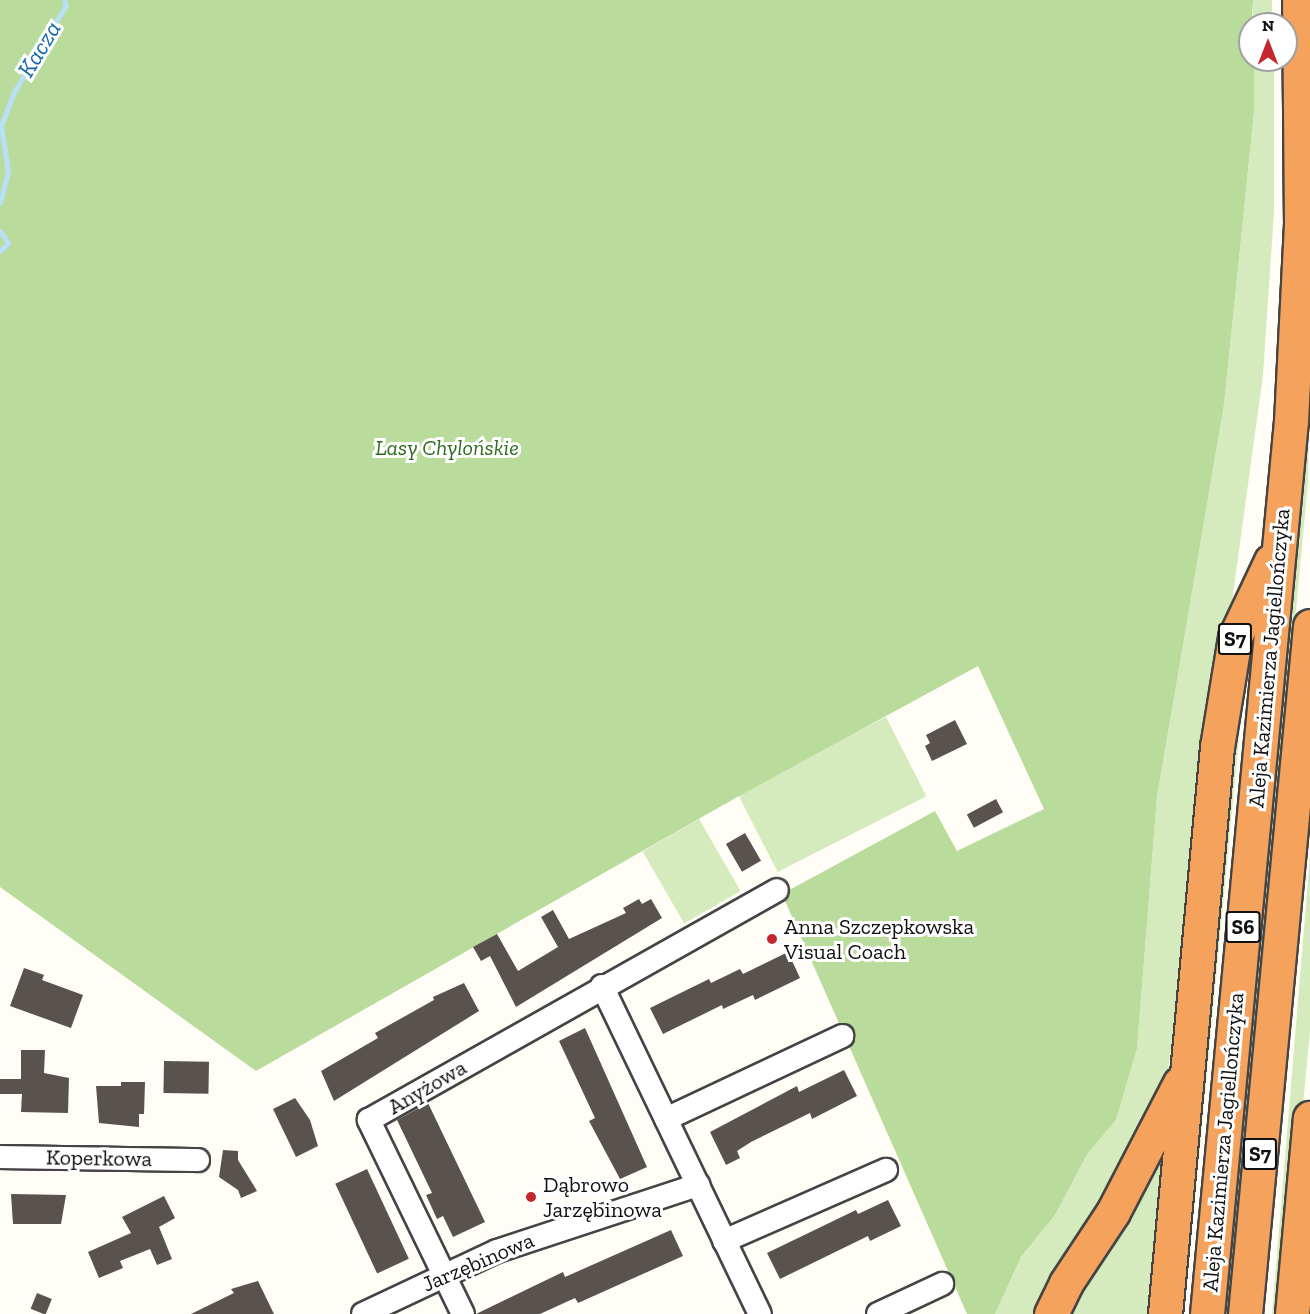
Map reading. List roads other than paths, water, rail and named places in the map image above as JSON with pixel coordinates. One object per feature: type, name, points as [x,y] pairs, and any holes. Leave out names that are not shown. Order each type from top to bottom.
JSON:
[{"type":"highway","name":"Aleja Kazimierza Jagiellończyka","points":[[1207,1314],[1281,540],[1301,224],[1299,0]]},
{"type":"highway","name":"S7","points":[[1166,1314],[1189,1063],[1204,859],[1229,669],[1235,637],[1281,540]]},
{"type":"highway","name":"Aleja Kazimierza Jagiellończyka","points":[[1245,1314],[1310,626]]},
{"type":"highway","points":[[1051,1314],[1128,1184],[1189,1063]]},
{"type":"highway","points":[[1292,1314],[1310,1118]]},
{"type":"street","name":"Anyżowa","points":[[444,1275],[369,1120],[602,986],[777,890]]},
{"type":"street","points":[[602,986],[760,1314]]},
{"type":"street","points":[[666,1119],[842,1036]]},
{"type":"street","name":"Koperkowa","points":[[0,1157],[198,1160]]},
{"type":"street","points":[[724,1241],[886,1170]]},
{"type":"street","name":"Jarzębinowa","points":[[363,1314],[444,1275],[565,1226],[698,1185]]},
{"type":"street","points":[[444,1275],[463,1314]]},
{"type":"street","points":[[878,1314],[942,1284]]},
{"type":"waterway","name":"Kacza","points":[[0,203],[8,171],[1,126],[14,92],[66,5],[64,0]]},
{"type":"waterway","name":"Kacza","points":[[0,231],[8,243],[0,251]]},
{"type":"place","name":"Anna Szczepkowska Visual Coach","points":[[772,939]]},
{"type":"place","name":"Dąbrowo Jarzębinowa","points":[[531,1197]]},
{"type":"park label","name":"Lasy Chylońskie","points":[[447,448]]}]
